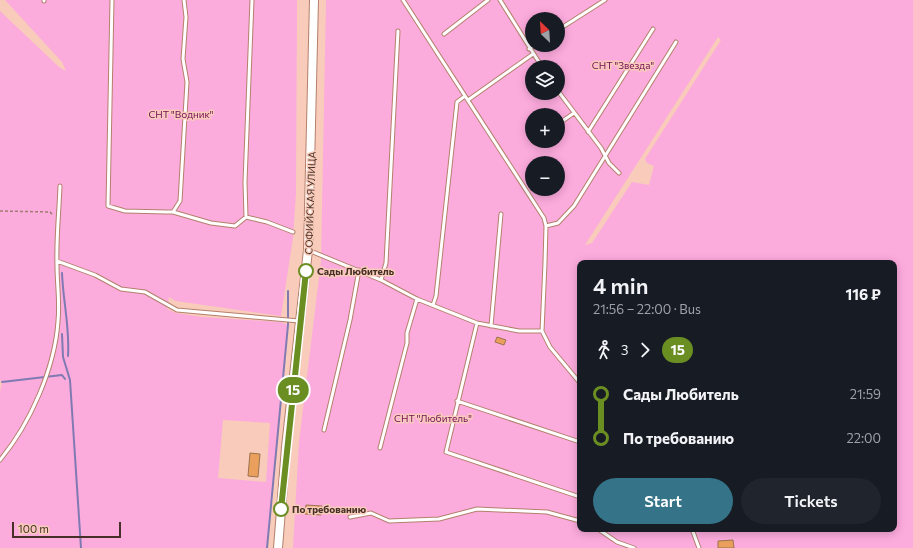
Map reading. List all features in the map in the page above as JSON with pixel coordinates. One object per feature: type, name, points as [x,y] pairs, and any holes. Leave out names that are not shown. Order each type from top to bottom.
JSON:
[{"type":"main road","name":"СОФИЙСКАЯ УЛИЦА","points":[[278,548],[286,447],[308,250],[314,0]]},
{"type":"lane","points":[[112,0],[108,206],[125,211],[173,212],[211,224],[236,226],[246,217],[245,182],[252,0]]},
{"type":"lane","points":[[173,212],[180,201],[187,82],[183,59],[186,17],[184,0]]},
{"type":"lane","points":[[402,0],[540,210],[546,226],[542,331],[550,347],[577,379]]},
{"type":"lane","points":[[444,34],[488,0]]},
{"type":"lane","points":[[500,0],[525,41]]},
{"type":"lane","points":[[565,25],[604,0]]},
{"type":"lane","points":[[588,132],[653,29]]},
{"type":"lane","points":[[381,280],[386,263],[398,31]]},
{"type":"lane","points":[[546,226],[558,222],[574,206],[604,156],[637,107],[676,42]]},
{"type":"lane","points":[[468,100],[533,54],[537,60]]},
{"type":"lane","points":[[433,305],[436,296],[457,102],[465,96]]},
{"type":"lane","points":[[565,100],[601,148],[604,156],[619,173]]},
{"type":"lane","points":[[565,119],[574,113]]},
{"type":"lane","points":[[0,460],[11,447],[47,376],[58,322],[57,261],[60,186]]},
{"type":"lane","points":[[491,326],[501,214]]},
{"type":"lane","points":[[246,217],[267,222],[293,232]]},
{"type":"lane","points":[[308,250],[359,270],[417,299],[477,323],[519,331],[542,331]]},
{"type":"lane","points":[[57,261],[95,275],[121,289],[145,292],[177,310],[300,322]]},
{"type":"lane","points":[[324,430],[350,320],[359,270]]},
{"type":"lane","points":[[380,448],[407,343],[407,333],[417,299]]},
{"type":"lane","points":[[477,323],[457,401],[446,452],[577,496]]},
{"type":"lane","points":[[457,401],[577,441]]},
{"type":"lane","points":[[350,517],[371,513],[389,521],[439,519],[477,509],[547,512],[577,520]]},
{"type":"lane","points":[[602,532],[617,542],[634,548]]},
{"type":"lane","points":[[693,532],[699,548]]},
{"type":"path","points":[[0,211],[50,212],[59,218]]},
{"type":"green space","name":"СНТ \"Водник\"","points":[[5,0],[297,0],[296,193],[293,238],[281,316],[176,301],[169,297],[167,309],[176,313],[202,317],[281,322],[288,325],[267,548],[0,548],[0,392],[2,382],[0,380],[0,11],[59,67],[66,71],[62,62]],"holes":[[[223,420],[270,423],[266,482],[218,478]]]},
{"type":"green space","points":[[326,0],[913,0],[913,548],[293,548],[299,442],[321,261]],"holes":[[[718,37],[721,40],[645,159],[647,163],[654,166],[649,185],[632,182],[592,243],[585,245]]]},
{"type":"building","points":[[497,337],[506,340],[504,345],[495,342]]},
{"type":"building","points":[[250,453],[260,454],[258,477],[248,476]]},
{"type":"building","points":[[306,505],[322,506],[321,515],[305,514]]},
{"type":"building","points":[[733,540],[734,548],[718,548],[718,541]]},
{"type":"waterway","points":[[62,273],[68,335],[68,356]]},
{"type":"waterway","points":[[267,548],[288,325],[288,291]]},
{"type":"waterway","points":[[62,334],[63,357],[70,380],[81,548]]},
{"type":"waterway","points":[[2,382],[62,375],[65,379]]},
{"type":"bus line","name":"15","points":[[281,509],[286,447],[306,271]]},
{"type":"place","name":"Сады Любитель","points":[[306,271]]},
{"type":"place","name":"По требованию","points":[[281,509]]},
{"type":"park label","name":"СНТ \"Звезда\"","points":[[623,65]]},
{"type":"park label","name":"СНТ \"Любитель\"","points":[[433,418]]}]
